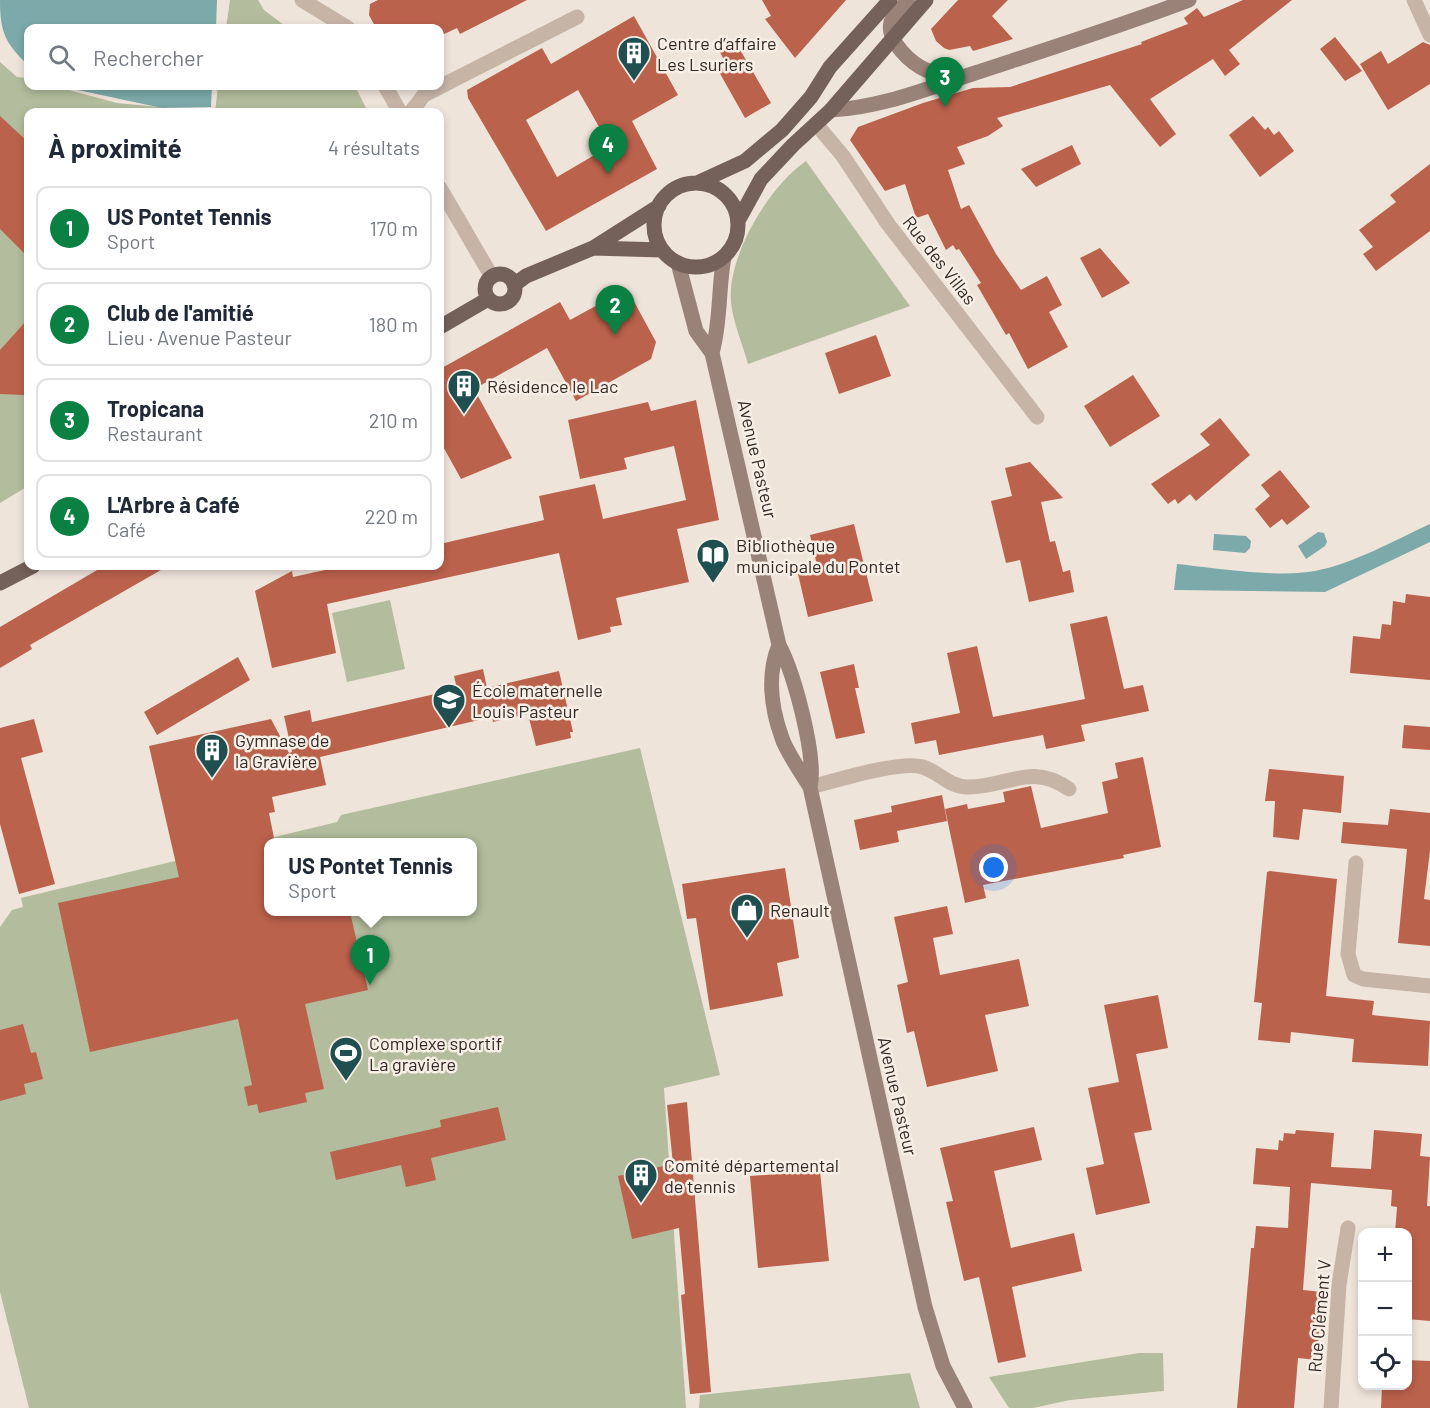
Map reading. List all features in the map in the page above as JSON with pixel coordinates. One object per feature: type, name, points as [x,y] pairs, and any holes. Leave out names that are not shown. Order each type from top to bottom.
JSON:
[{"type":"main road","points":[[514,285],[505,275],[492,277],[485,287],[488,299],[494,303],[507,303],[512,298],[514,285],[526,276],[593,248],[659,206],[675,189],[697,183],[745,161],[782,130],[811,97],[830,67],[890,0]]},
{"type":"main road","points":[[908,0],[892,20],[890,31],[893,39],[908,61],[921,70],[954,80]]},
{"type":"main road","points":[[659,206],[654,228],[662,250],[678,263],[693,267],[710,265],[724,257],[735,241],[738,221],[761,179],[831,110],[926,0]]},
{"type":"main road","points":[[831,110],[859,109],[954,80],[1118,27],[1189,0]]},
{"type":"main road","points":[[697,183],[712,186],[725,194],[734,206],[738,221]]},
{"type":"main road","points":[[593,248],[662,250]]},
{"type":"main road","name":"Avenue Pasteur","points":[[712,352],[720,327],[720,279],[724,257]]},
{"type":"main road","name":"Avenue Pasteur","points":[[678,263],[696,331],[712,352],[779,645],[788,661],[797,695],[813,776],[810,787]]},
{"type":"main road","points":[[444,325],[488,299]]},
{"type":"main road","points":[[0,583],[25,570]]},
{"type":"main road","name":"Avenue Pasteur","points":[[779,645],[772,663],[773,700],[782,738],[810,787],[925,1307],[942,1366],[964,1408]]},
{"type":"street","points":[[302,0],[341,24]]},
{"type":"street","points":[[1414,0],[1430,35]]},
{"type":"street","points":[[444,85],[577,17]]},
{"type":"street","points":[[387,90],[398,108]]},
{"type":"street","points":[[414,108],[424,95],[434,90]]},
{"type":"street","name":"Rue des Villas","points":[[816,124],[843,156],[888,224],[1037,417]]},
{"type":"street","points":[[444,195],[492,277]]},
{"type":"street","points":[[810,787],[893,768],[922,766],[956,786],[970,787],[1036,776],[1054,778],[1069,789]]},
{"type":"street","points":[[1356,863],[1348,954],[1354,975],[1363,979],[1430,986]]},
{"type":"street","name":"Rue Clément V","points":[[1331,1408],[1339,1285],[1348,1228]]},
{"type":"green space","points":[[230,0],[258,0],[264,10],[283,24],[227,24]]},
{"type":"green space","points":[[0,62],[17,77],[24,78],[24,90],[69,90],[117,103],[170,108],[24,108],[24,488],[0,503]]},
{"type":"green space","points":[[218,90],[357,90],[366,108],[215,108]]},
{"type":"green space","points":[[806,161],[910,306],[748,364],[731,302],[736,264],[743,244],[765,204],[792,172]]},
{"type":"green space","points":[[390,600],[405,669],[347,682],[332,613]]},
{"type":"green space","name":"Complexe sportif La gravière","points":[[640,748],[720,1075],[664,1088],[686,1408],[29,1408],[0,1292],[0,927],[12,910],[23,907],[21,898],[264,840],[264,916],[477,916],[477,838],[270,838],[337,822],[341,815]]},
{"type":"green space","points":[[1139,1353],[1163,1353],[1164,1391],[1070,1400],[1033,1408],[1009,1408],[989,1377]]},
{"type":"green space","points":[[910,1373],[920,1408],[699,1408],[700,1395]]},
{"type":"water","points":[[0,0],[217,0],[216,24],[24,24],[24,61],[9,43],[1,21]]},
{"type":"water","points":[[78,90],[212,90],[211,107],[162,108]]},
{"type":"water","points":[[1430,524],[1430,542],[1325,592],[1174,590],[1177,564],[1265,573],[1315,571],[1359,557]]},
{"type":"water","points":[[1318,532],[1324,533],[1327,542],[1325,546],[1306,559],[1298,546]]},
{"type":"water","points":[[1214,534],[1246,536],[1251,541],[1250,548],[1245,553],[1213,550]]},
{"type":"building","points":[[378,0],[527,0],[460,34],[457,28],[444,34],[444,24],[374,24],[369,15],[370,4]]},
{"type":"building","points":[[762,0],[846,0],[795,58],[765,19],[771,16]]},
{"type":"building","points":[[958,0],[1008,0],[992,16],[1013,39],[973,51],[970,46],[949,50],[944,48],[936,41],[931,29]]},
{"type":"building","points":[[1243,0],[1292,0],[1229,50],[1240,64],[1225,76],[1213,59],[1150,99],[1176,134],[1160,147],[1110,85],[997,118],[1003,126],[988,136],[957,147],[965,164],[948,170],[961,209],[969,205],[996,254],[1021,290],[1047,276],[1062,305],[1049,312],[1068,347],[1028,369],[1009,333],[1006,335],[977,285],[981,283],[959,249],[956,250],[953,245],[946,250],[928,214],[916,218],[905,184],[885,191],[850,140],[858,127],[923,103],[973,88],[1010,87],[1142,44],[1141,42],[1188,24],[1184,18],[1197,8],[1204,17]]},
{"type":"building","points":[[634,16],[678,95],[632,121],[657,169],[546,231],[468,98],[467,90],[542,48],[551,64]],"holes":[[[578,90],[610,146],[557,177],[526,120]]]},
{"type":"building","points":[[1335,37],[1362,71],[1345,81],[1320,49]]},
{"type":"building","points":[[735,41],[771,103],[745,118],[718,70],[727,66],[720,52]]},
{"type":"building","points":[[1423,42],[1430,45],[1430,84],[1388,110],[1360,64],[1381,51],[1388,64]]},
{"type":"building","points":[[0,116],[24,138],[24,253],[0,229]]},
{"type":"building","points":[[1253,116],[1265,130],[1268,127],[1274,135],[1279,131],[1294,151],[1260,177],[1229,135]]},
{"type":"building","points":[[1072,145],[1081,164],[1036,187],[1021,169]]},
{"type":"building","points":[[1430,164],[1430,231],[1376,271],[1363,254],[1373,247],[1359,230],[1396,202],[1390,195]]},
{"type":"building","points":[[1100,248],[1130,283],[1102,298],[1080,258]]},
{"type":"building","points":[[623,291],[628,298],[631,296],[656,342],[651,359],[576,401],[547,348],[474,389],[512,458],[461,479],[444,448],[444,367],[560,302],[570,320]]},
{"type":"building","points":[[24,323],[24,395],[0,394],[0,350]]},
{"type":"building","points":[[876,335],[891,376],[839,394],[825,353]]},
{"type":"building","points":[[1133,375],[1160,416],[1110,447],[1084,406]]},
{"type":"building","points":[[696,400],[719,520],[677,529],[689,582],[616,598],[622,625],[610,627],[611,632],[578,640],[559,553],[327,604],[336,653],[272,668],[255,591],[292,571],[293,577],[325,570],[444,570],[444,543],[544,520],[539,496],[595,484],[603,519],[686,500],[674,446],[624,458],[627,469],[580,479],[568,420],[648,402],[651,411]]},
{"type":"building","points":[[1220,418],[1250,455],[1196,501],[1190,494],[1178,504],[1175,499],[1168,504],[1151,484],[1210,445],[1200,434]]},
{"type":"building","points":[[1030,462],[1063,498],[1041,502],[1050,542],[1055,541],[1063,572],[1070,570],[1074,592],[1029,602],[1020,560],[1006,563],[991,501],[1012,496],[1005,468]]},
{"type":"building","points":[[1280,470],[1310,507],[1287,525],[1282,519],[1270,528],[1255,509],[1270,496],[1261,485]]},
{"type":"building","points":[[854,524],[873,601],[808,617],[798,574],[818,570],[810,535]]},
{"type":"building","points":[[97,570],[161,570],[30,645],[32,649],[0,668],[0,627]]},
{"type":"building","points":[[1406,594],[1430,597],[1430,680],[1350,673],[1353,636],[1380,639],[1382,624],[1391,625],[1393,601],[1405,603]]},
{"type":"building","points":[[1107,616],[1124,689],[1143,685],[1149,711],[1081,725],[1085,741],[1046,749],[1043,735],[939,755],[936,740],[915,744],[911,723],[960,713],[947,653],[977,646],[993,717],[1085,699],[1070,624]]},
{"type":"building","points":[[238,657],[250,680],[157,735],[144,712]]},
{"type":"building","points":[[854,664],[859,688],[855,688],[865,733],[836,739],[820,672]]},
{"type":"building","points":[[483,669],[487,688],[559,671],[573,732],[570,732],[571,738],[536,746],[528,714],[493,722],[492,717],[320,757],[326,785],[272,797],[275,812],[269,813],[274,838],[264,838],[264,916],[351,916],[368,990],[305,1004],[324,1089],[305,1093],[307,1102],[259,1113],[257,1104],[248,1106],[244,1087],[252,1085],[238,1019],[90,1052],[58,903],[179,877],[149,746],[271,719],[289,753],[292,752],[284,716],[310,710],[312,722],[457,689],[454,676]]},
{"type":"building","points":[[34,719],[43,752],[21,758],[55,884],[19,894],[0,824],[0,728]]},
{"type":"building","points":[[1404,725],[1430,727],[1430,750],[1402,748]]},
{"type":"building","points":[[1143,757],[1161,847],[1123,855],[1124,858],[983,885],[986,898],[965,903],[945,809],[967,804],[968,809],[1005,802],[1003,792],[1031,786],[1041,828],[1108,813],[1102,782],[1118,778],[1115,763]]},
{"type":"building","points":[[1269,769],[1344,776],[1341,813],[1303,809],[1299,840],[1273,837],[1275,801],[1265,801]]},
{"type":"building","points":[[942,795],[947,821],[897,831],[899,842],[860,850],[854,820],[892,812],[891,806]]},
{"type":"building","points":[[1390,809],[1430,813],[1430,851],[1424,899],[1430,900],[1430,946],[1398,943],[1407,849],[1341,843],[1343,822],[1388,825]]},
{"type":"building","name":"Renault","points":[[785,868],[799,958],[777,963],[783,996],[710,1010],[696,918],[687,919],[682,884]]},
{"type":"building","points":[[1267,872],[1337,879],[1326,996],[1374,1001],[1372,1015],[1430,1021],[1428,1066],[1352,1062],[1354,1039],[1291,1032],[1290,1043],[1258,1040],[1262,1003],[1254,1002]]},
{"type":"building","points":[[947,906],[953,934],[933,938],[940,975],[1019,959],[1029,1006],[985,1015],[998,1071],[927,1087],[914,1031],[907,1033],[897,985],[908,982],[894,917]]},
{"type":"building","points":[[1158,995],[1168,1048],[1136,1054],[1152,1130],[1134,1133],[1150,1203],[1096,1215],[1086,1168],[1104,1164],[1088,1088],[1119,1082],[1104,1005]]},
{"type":"building","points":[[23,1024],[31,1053],[36,1052],[43,1079],[24,1084],[26,1094],[0,1101],[0,1030]]},
{"type":"building","points":[[687,1102],[711,1392],[690,1394],[681,1295],[685,1294],[679,1228],[632,1239],[618,1176],[673,1164],[667,1105]]},
{"type":"building","points":[[498,1107],[506,1140],[431,1158],[436,1180],[406,1187],[401,1165],[336,1180],[330,1152],[441,1127],[440,1120]]},
{"type":"building","points":[[1034,1127],[1042,1160],[994,1171],[1011,1248],[1074,1233],[1082,1271],[1012,1287],[1026,1357],[998,1363],[979,1277],[964,1281],[946,1202],[953,1201],[940,1148]]},
{"type":"building","points":[[1296,1130],[1334,1133],[1331,1167],[1371,1169],[1374,1130],[1422,1134],[1420,1156],[1430,1157],[1427,1206],[1430,1206],[1430,1321],[1412,1319],[1412,1228],[1395,1228],[1397,1207],[1391,1206],[1392,1190],[1311,1183],[1303,1290],[1322,1292],[1317,1360],[1298,1358],[1294,1408],[1237,1408],[1251,1248],[1254,1248],[1256,1226],[1288,1228],[1290,1187],[1253,1184],[1256,1148],[1278,1150],[1279,1140],[1283,1141],[1284,1133],[1295,1134]]},
{"type":"building","points":[[820,1171],[829,1261],[758,1268],[750,1176]]},
{"type":"building","points":[[1412,1360],[1430,1361],[1430,1408],[1381,1408],[1382,1390],[1412,1390]]},
{"type":"place","name":"Centre d’affaire Les Lsuriers","points":[[634,82]]},
{"type":"place","name":"Tropicana","points":[[945,107]]},
{"type":"place","name":"L'Arbre à Café","points":[[608,174]]},
{"type":"place","name":"Club de l'amitié","points":[[615,335]]},
{"type":"place","name":"Résidence le Lac","points":[[464,415]]},
{"type":"place","name":"Bibliothèque municipale du Pontet","points":[[713,584]]},
{"type":"place","name":"École maternelle Louis Pasteur","points":[[449,729]]},
{"type":"place","name":"Gymnase de la Gravière","points":[[212,779]]},
{"type":"place","name":"Renault","points":[[747,939]]},
{"type":"place","name":"US Pontet Tennis","points":[[370,985]]},
{"type":"place","name":"Complexe sportif La gravière","points":[[346,1082]]},
{"type":"place","name":"Comité départemental de tennis","points":[[641,1204]]}]
